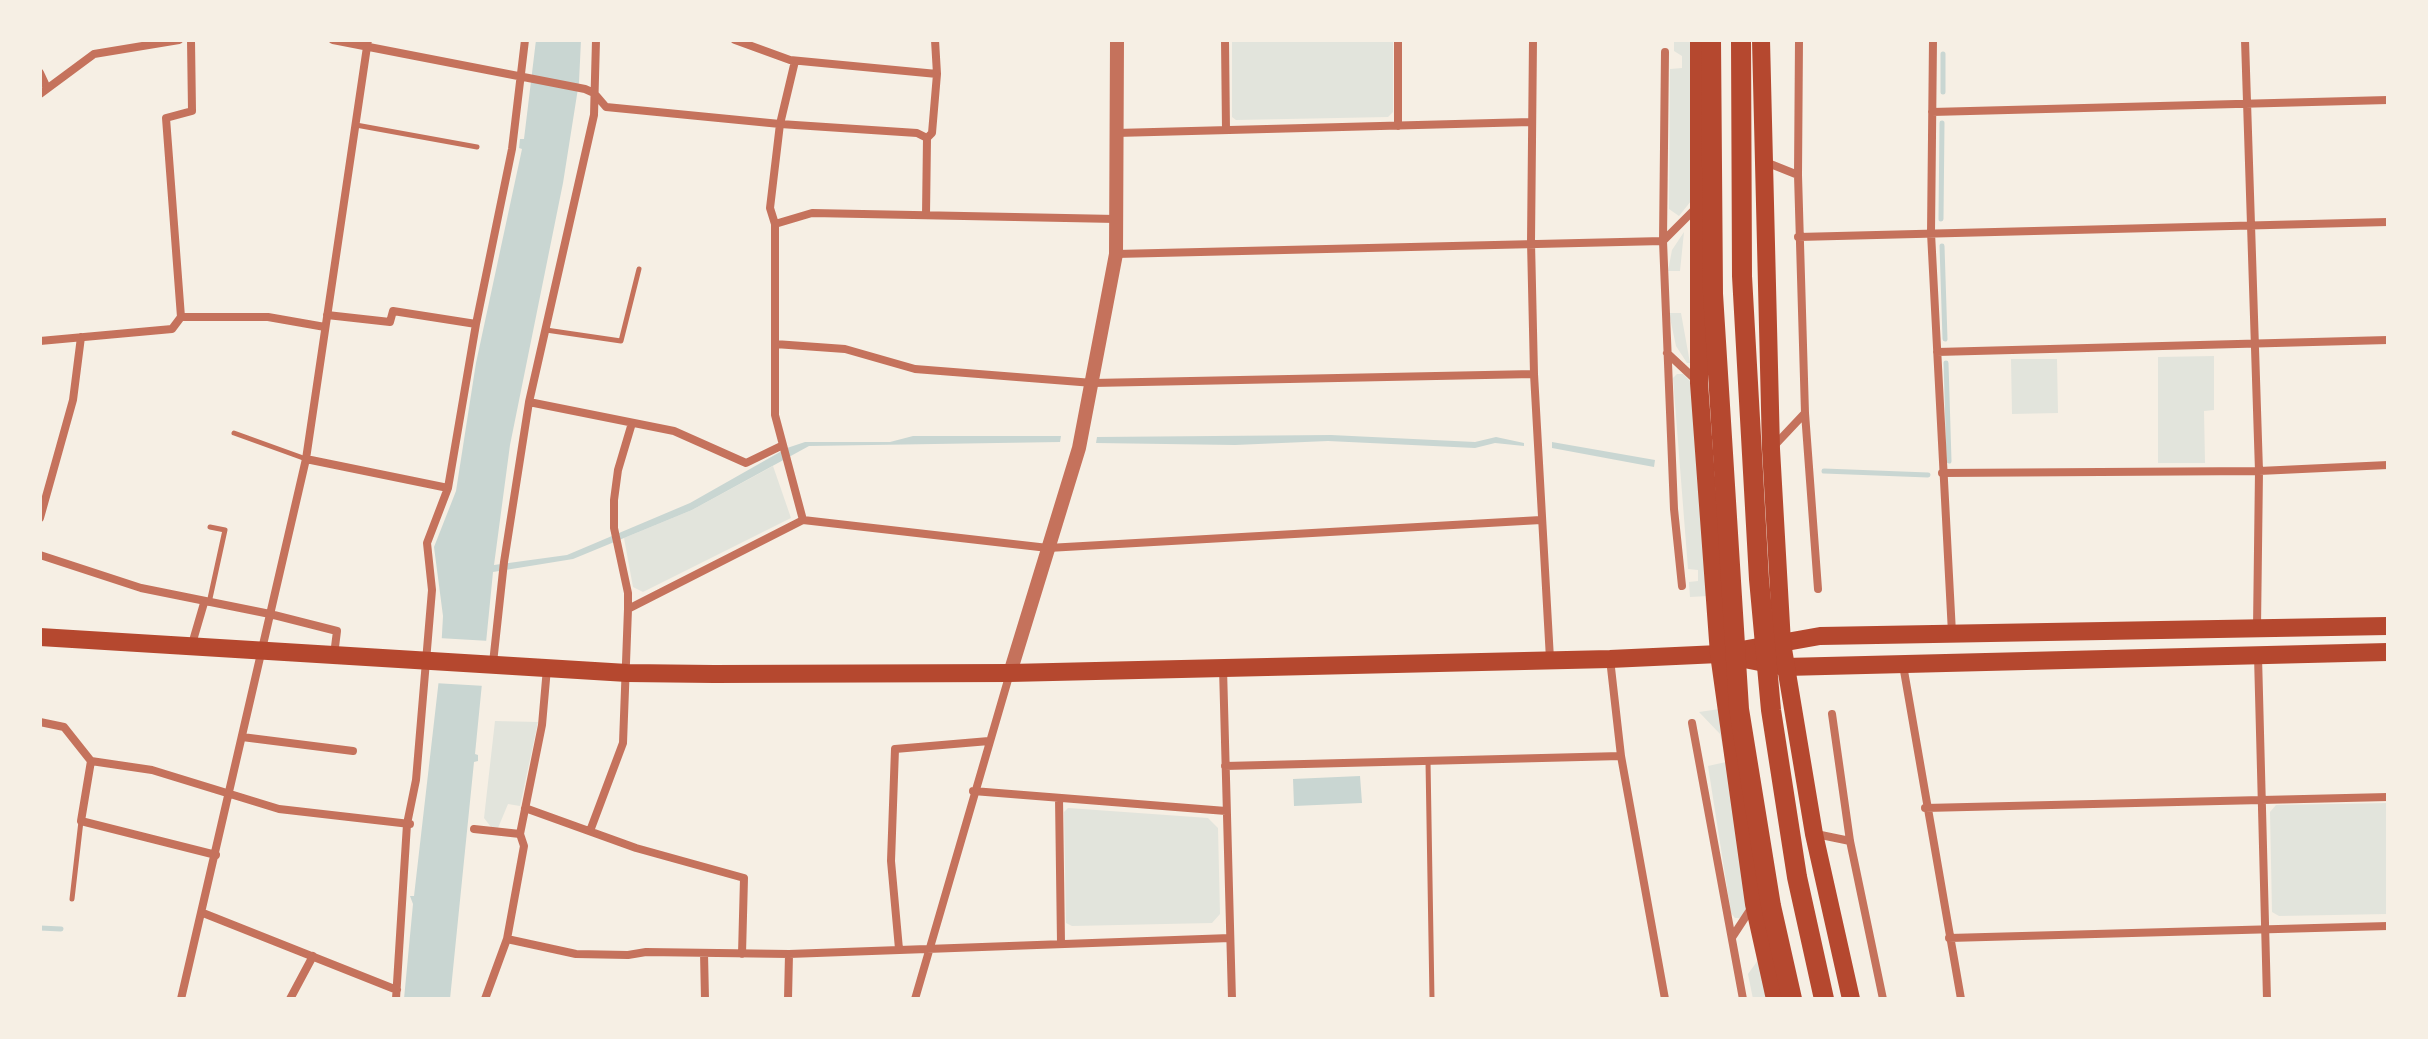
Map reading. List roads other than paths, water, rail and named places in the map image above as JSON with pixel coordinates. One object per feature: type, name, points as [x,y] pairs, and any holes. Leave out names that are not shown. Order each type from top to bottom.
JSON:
[{"type":"highway","points":[[1711,40],[1713,294],[1739,709],[1771,906],[1792,999]]},
{"type":"highway","points":[[1741,40],[1742,276],[1760,594],[1771,710],[1797,877],[1824,999]]},
{"type":"main road","points":[[1699,40],[1699,383],[1719,654],[1754,904],[1775,999]]},
{"type":"main road","points":[[1761,40],[1771,449],[1782,643],[1814,834],[1851,999]]},
{"type":"main road","points":[[40,637],[262,652],[430,658],[627,673],[1010,673],[1610,659],[1719,654],[1820,636],[2388,626]]},
{"type":"main road","points":[[1719,654],[1785,667],[2388,652]]},
{"type":"street","points":[[40,73],[43,91],[94,54],[179,40]]},
{"type":"street","points":[[40,341],[172,329],[181,317],[166,118],[192,111],[191,40]]},
{"type":"street","points":[[333,40],[367,44],[590,91],[606,107],[780,124],[917,133],[927,138]]},
{"type":"street","points":[[203,913],[313,956],[396,994],[409,824],[430,658],[432,590],[427,543],[448,488],[476,324],[512,149],[525,40]]},
{"type":"street","points":[[492,663],[529,402],[594,115],[590,91],[596,40]]},
{"type":"street","points":[[723,40],[795,61],[937,74]]},
{"type":"street","points":[[926,215],[927,138],[932,133],[937,74],[935,40]]},
{"type":"street","points":[[915,999],[973,791],[1079,448],[1093,383],[1116,254],[1117,40]]},
{"type":"street","points":[[1225,40],[1226,130]]},
{"type":"street","points":[[1398,40],[1398,126]]},
{"type":"street","points":[[1533,40],[1531,242],[1534,374],[1550,660]]},
{"type":"street","points":[[1799,40],[1798,237],[1805,413],[1818,589]]},
{"type":"street","points":[[1933,40],[1931,233],[1952,634]]},
{"type":"street","points":[[2245,40],[2259,471],[2257,628]]},
{"type":"street","points":[[181,999],[306,459],[367,44]]},
{"type":"street","points":[[1665,52],[1663,241],[1682,586]]},
{"type":"street","points":[[795,61],[780,124],[770,208],[775,224],[775,415],[803,520]]},
{"type":"street","points":[[1932,112],[2388,100]]},
{"type":"street","points":[[1116,133],[1531,122]]},
{"type":"street","points":[[1763,160],[1798,175]]},
{"type":"street","points":[[1116,254],[1663,241],[1697,207]]},
{"type":"street","points":[[775,224],[812,213],[1116,219]]},
{"type":"street","points":[[1798,237],[2388,222]]},
{"type":"street","points":[[327,315],[390,322],[393,311],[476,324]]},
{"type":"street","points":[[181,317],[268,317],[325,327]]},
{"type":"street","points":[[40,518],[73,400],[81,337]]},
{"type":"street","points":[[1937,352],[2388,340]]},
{"type":"street","points":[[775,344],[845,349],[915,369],[1093,383],[1534,374]]},
{"type":"street","points":[[1667,353],[1699,383]]},
{"type":"street","points":[[529,402],[674,431],[746,463],[782,448]]},
{"type":"street","points":[[1771,449],[1805,413]]},
{"type":"street","points":[[590,831],[623,743],[628,609],[615,531],[618,470],[632,423]]},
{"type":"street","points":[[306,459],[448,488]]},
{"type":"street","points":[[1942,473],[2259,471],[2388,465]]},
{"type":"street","points":[[628,609],[803,520],[1048,548],[1541,520]]},
{"type":"street","points":[[40,555],[141,588],[337,631],[334,655]]},
{"type":"street","points":[[191,647],[207,604]]},
{"type":"street","points":[[2258,656],[2267,999]]},
{"type":"street","points":[[1610,659],[1621,756],[1665,999]]},
{"type":"street","points":[[1903,664],[1925,808],[1961,999]]},
{"type":"street","points":[[1223,666],[1232,999]]},
{"type":"street","points":[[485,999],[507,939],[524,846],[520,834],[542,725],[547,667]]},
{"type":"street","points":[[1832,714],[1850,841],[1883,999]]},
{"type":"street","points":[[40,722],[64,727],[91,761],[152,770],[229,797],[279,809],[409,824]]},
{"type":"street","points":[[1692,723],[1743,999]]},
{"type":"street","points":[[242,737],[353,751]]},
{"type":"street","points":[[899,949],[891,861],[895,749],[989,741]]},
{"type":"street","points":[[1225,766],[1621,756]]},
{"type":"street","points":[[91,761],[81,821],[216,855]]},
{"type":"street","points":[[973,791],[1226,811]]},
{"type":"street","points":[[1925,808],[2388,797]]},
{"type":"street","points":[[1059,798],[1061,943]]},
{"type":"street","points":[[525,808],[744,878],[742,954]]},
{"type":"street","points":[[474,829],[520,834]]},
{"type":"street","points":[[1814,834],[1850,841]]},
{"type":"street","points":[[1733,937],[1754,904]]},
{"type":"street","points":[[1949,938],[2388,926]]},
{"type":"street","points":[[507,939],[576,954],[789,954],[1230,938]]},
{"type":"street","points":[[704,953],[705,999]]},
{"type":"street","points":[[788,999],[789,954]]},
{"type":"street","points":[[290,999],[313,956]]},
{"type":"lane","points":[[355,125],[477,147]]},
{"type":"lane","points":[[545,330],[621,341],[639,269]]},
{"type":"lane","points":[[234,433],[306,459]]},
{"type":"lane","points":[[207,604],[225,530],[210,527]]},
{"type":"lane","points":[[1428,761],[1432,999]]},
{"type":"lane","points":[[72,899],[81,821]]},
{"type":"waterway","points":[[1943,54],[1943,92]]},
{"type":"waterway","points":[[1941,219],[1942,123]]},
{"type":"waterway","points":[[1942,246],[1945,339]]},
{"type":"waterway","points":[[1946,363],[1949,461]]},
{"type":"waterway","points":[[1824,471],[1928,475]]},
{"type":"waterway","points":[[40,928],[61,929]]}]
